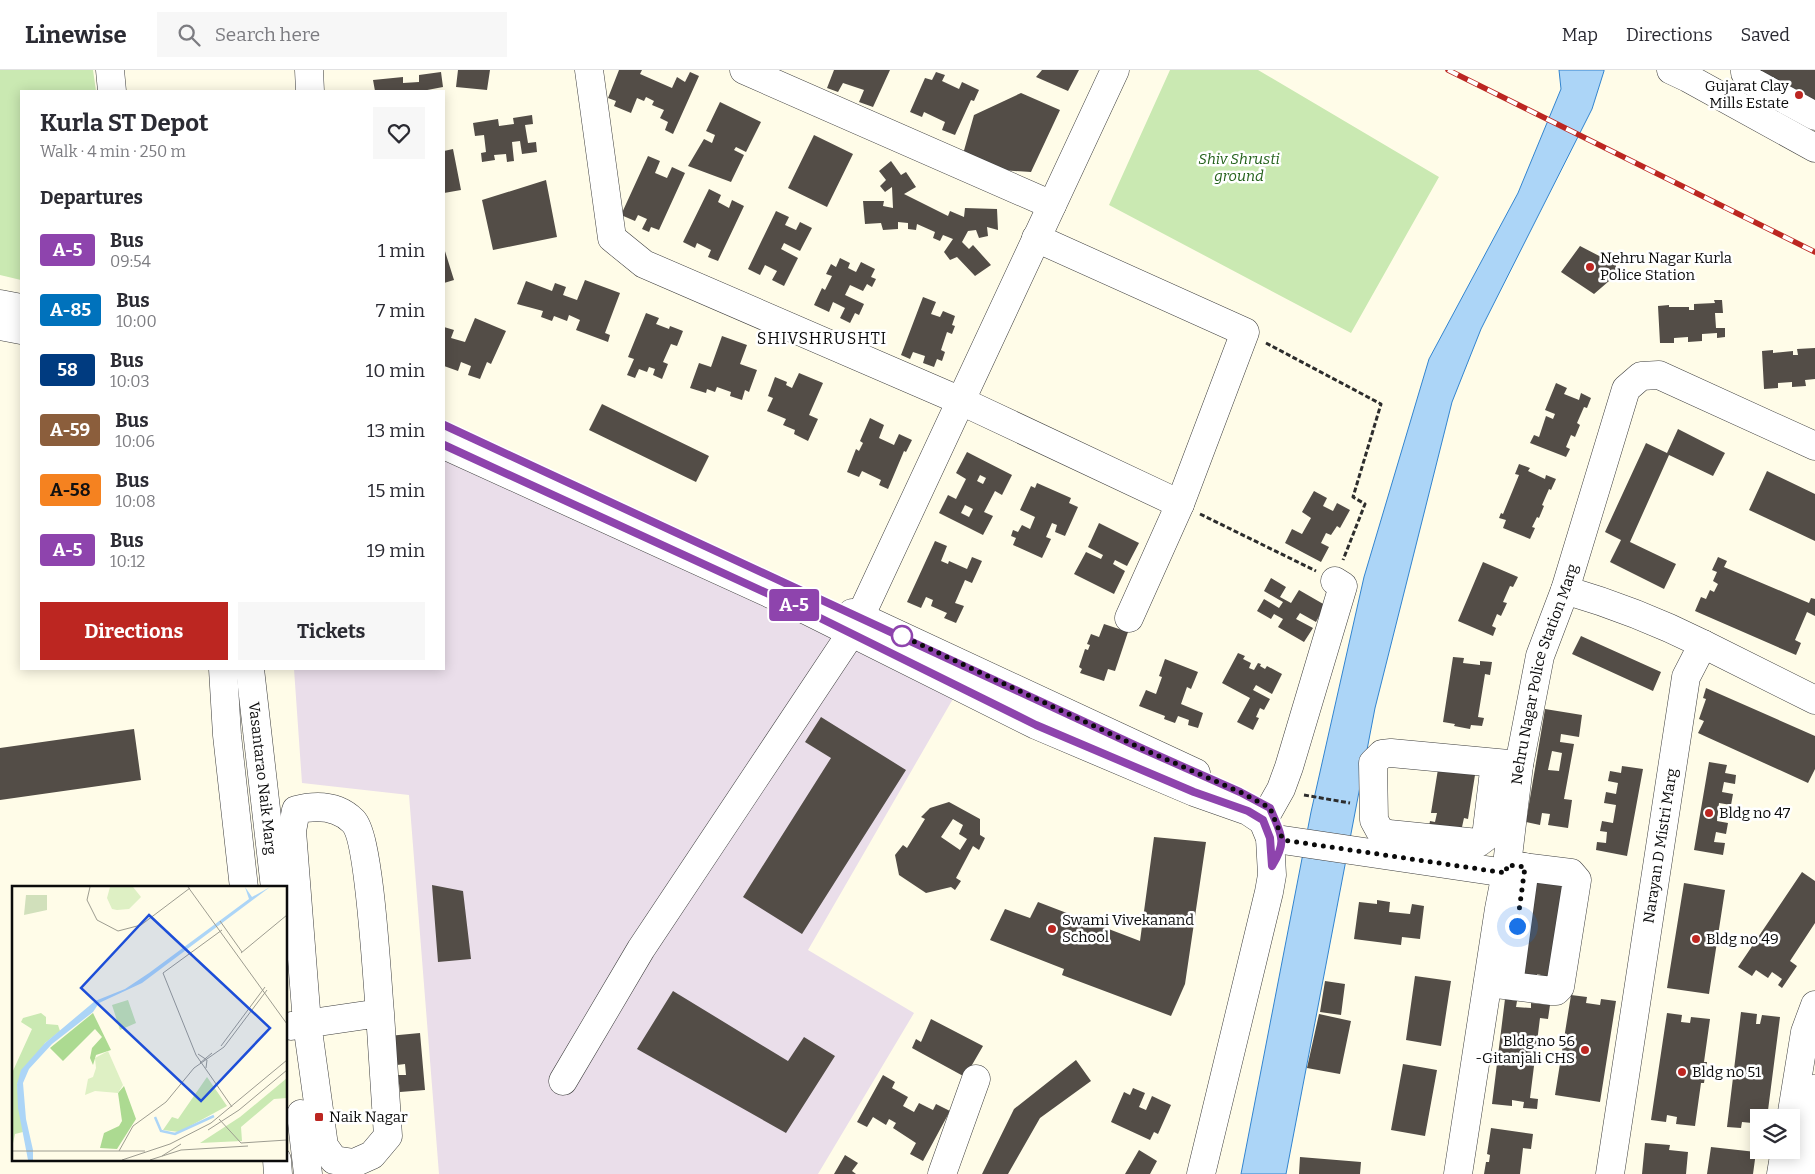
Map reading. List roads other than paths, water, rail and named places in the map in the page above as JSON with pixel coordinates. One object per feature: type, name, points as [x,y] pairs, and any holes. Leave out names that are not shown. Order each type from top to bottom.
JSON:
[{"type":"street","points":[[110,70],[112,90]]},
{"type":"street","points":[[309,70],[310,90]]},
{"type":"street","points":[[589,70],[612,238],[644,264],[961,401],[1180,504]]},
{"type":"street","points":[[744,70],[1052,205]]},
{"type":"street","points":[[563,1081],[641,948],[855,625],[1115,70]]},
{"type":"street","points":[[1745,70],[1751,81],[1815,116]]},
{"type":"street","points":[[1684,72],[1815,148]]},
{"type":"street","points":[[1036,238],[1245,332],[1180,504],[1129,618]]},
{"type":"street","points":[[0,304],[20,308]]},
{"type":"street","points":[[0,326],[20,330]]},
{"type":"street","name":"Nehru Nagar Police Station Marg","points":[[1458,1174],[1498,984],[1513,868],[1507,764],[1540,656],[1565,590],[1626,389],[1641,376],[1659,375],[1815,446]]},
{"type":"street","points":[[445,425],[855,625],[1240,792],[1272,827],[1280,853],[1272,866],[1269,892],[1200,1174]]},
{"type":"street","points":[[445,445],[808,612],[855,625]]},
{"type":"street","points":[[1272,827],[1281,789],[1343,586],[1335,581]]},
{"type":"street","points":[[1565,590],[1623,608],[1673,629],[1815,700]]},
{"type":"street","name":"Narayan D Mistri Marg","points":[[1610,1174],[1686,677],[1704,644]]},
{"type":"street","name":"Vasantarao Naik Marg","points":[[223,670],[222,680],[227,735],[244,886]]},
{"type":"street","name":"Vasantarao Naik Marg","points":[[250,670],[268,829],[266,886]]},
{"type":"street","points":[[227,735],[257,732]]},
{"type":"street","points":[[1387,845],[1373,815],[1373,763],[1382,754],[1391,753],[1507,764],[1486,837],[1478,843],[1422,849]]},
{"type":"street","points":[[288,994],[299,1025],[324,1146],[334,1160],[354,1163],[372,1156],[388,1136],[368,879],[362,841],[354,821],[331,807],[308,807],[296,810],[292,831],[299,1025],[295,1142],[308,1174]]},
{"type":"street","points":[[1272,827],[1333,848],[1387,845],[1422,849],[1513,868],[1571,873],[1575,875],[1577,880],[1560,987],[1556,991],[1552,991],[1498,984]]},
{"type":"street","points":[[237,833],[268,829]]},
{"type":"street","points":[[1792,1109],[1805,1032],[1815,1005]]},
{"type":"street","points":[[299,1025],[380,1014]]},
{"type":"street","points":[[1802,1174],[1815,1077]]},
{"type":"street","points":[[942,1174],[976,1080]]},
{"type":"street","points":[[1781,1174],[1784,1159]]},
{"type":"water","points":[[1559,70],[1604,71],[1592,109],[1481,329],[1452,402],[1375,708],[1286,1174],[1241,1174],[1311,812],[1364,577],[1429,359],[1518,193],[1561,89]]},
{"type":"railway","points":[[1448,70],[1815,252]]},
{"type":"place","name":"Gujarat Clay Mills Estate","points":[[1799,95]]},
{"type":"place","name":"Nehru Nagar Kurla Police Station","points":[[1590,267]]},
{"type":"place","name":"Bldg no 47","points":[[1709,813]]},
{"type":"place","name":"Swami Vivekanand School","points":[[1052,929]]},
{"type":"place","name":"Bldg no 49","points":[[1696,939]]},
{"type":"place","name":"Bldg no 56 -Gitanjali CHS","points":[[1585,1050]]},
{"type":"place","name":"Bldg no 51","points":[[1682,1072]]},
{"type":"place","name":"Naik Nagar","points":[[319,1117]]},
{"type":"district","name":"SHIVSHRUSHTI","points":[[822,338]]},
{"type":"park label","name":"Shiv Shrusti ground","points":[[1239,168]]}]
